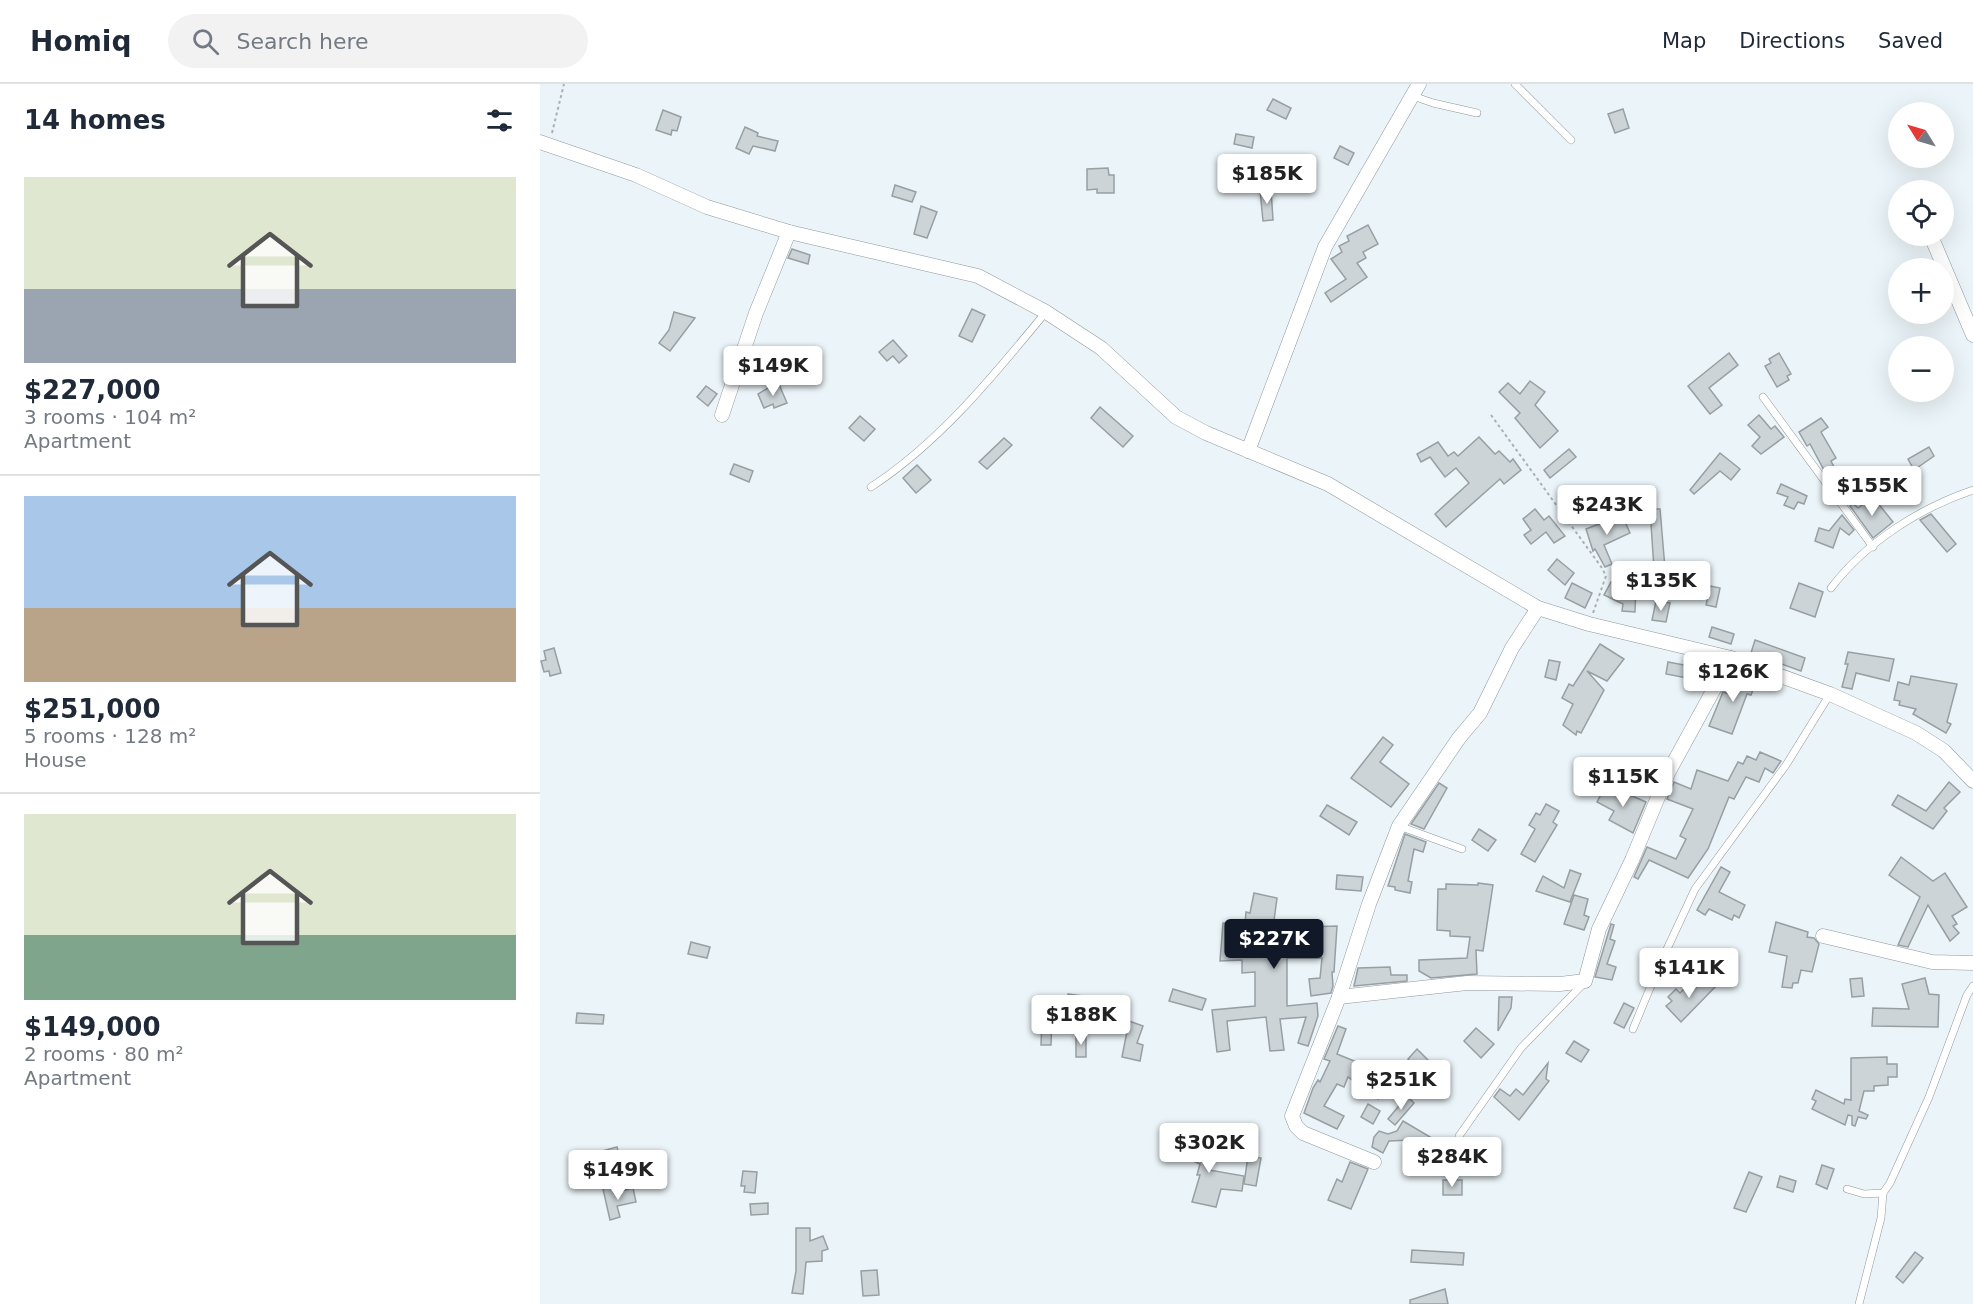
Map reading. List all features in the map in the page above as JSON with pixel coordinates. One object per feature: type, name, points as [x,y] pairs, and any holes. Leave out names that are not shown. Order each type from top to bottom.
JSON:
[{"type":"street","points":[[1248,451],[1325,247],[1416,90]]},
{"type":"street","points":[[545,143],[636,175],[707,207],[789,231],[978,276],[1046,312],[1101,348],[1176,417],[1248,451],[1328,484],[1538,608],[1589,624],[1731,658],[1830,694],[1916,733],[1944,751],[1973,781]]},
{"type":"street","points":[[722,415],[756,314],[789,231]]},
{"type":"street","points":[[1935,246],[1973,335]]},
{"type":"street","points":[[1374,1162],[1303,1133],[1296,1126],[1292,1116],[1340,997],[1369,904],[1399,826],[1480,713],[1512,648],[1538,608]]},
{"type":"street","points":[[1340,997],[1467,983],[1560,984],[1585,981],[1599,929],[1632,860],[1668,773],[1731,658]]},
{"type":"street","points":[[1823,936],[1932,962],[1973,963]]},
{"type":"lane","points":[[1515,84],[1571,140]]},
{"type":"lane","points":[[1416,90],[1433,104],[1477,113]]},
{"type":"lane","points":[[871,487],[898,470],[946,425],[1046,312]]},
{"type":"lane","points":[[1763,397],[1873,547]]},
{"type":"lane","points":[[1831,588],[1873,547],[1928,508],[1973,490]]},
{"type":"lane","points":[[1633,1029],[1695,889],[1786,765],[1830,694]]},
{"type":"lane","points":[[1399,826],[1461,849]]},
{"type":"lane","points":[[1459,1136],[1521,1048],[1585,981]]},
{"type":"lane","points":[[1859,1304],[1881,1218],[1883,1193],[1929,1097],[1967,995],[1973,986]]},
{"type":"lane","points":[[1847,1189],[1864,1194],[1883,1193]]},
{"type":"path","points":[[545,143],[564,84]]},
{"type":"path","points":[[1491,415],[1606,576],[1589,624]]},
{"type":"building","points":[[1273,99],[1291,108],[1286,119],[1267,110]]},
{"type":"building","points":[[1623,109],[1629,128],[1615,133],[1608,114]]},
{"type":"building","points":[[663,110],[681,117],[677,131],[672,130],[671,135],[656,130]]},
{"type":"building","points":[[745,127],[758,133],[757,136],[778,141],[775,151],[753,146],[749,154],[736,148]]},
{"type":"building","points":[[1236,134],[1254,137],[1252,148],[1234,144]]},
{"type":"building","points":[[1340,146],[1354,153],[1348,165],[1334,158]]},
{"type":"building","points":[[1290,161],[1305,169],[1298,183],[1282,174]]},
{"type":"building","points":[[1108,168],[1109,175],[1114,175],[1114,193],[1097,193],[1097,189],[1087,190],[1087,169]]},
{"type":"building","points":[[895,185],[916,192],[912,202],[892,196]]},
{"type":"building","points":[[1271,189],[1273,220],[1263,221],[1260,190]]},
{"type":"building","points":[[921,206],[937,212],[927,238],[914,234]]},
{"type":"building","points":[[1368,225],[1378,244],[1363,252],[1366,258],[1357,263],[1367,277],[1331,302],[1325,293],[1346,279],[1331,259],[1342,252],[1339,246],[1349,241],[1347,236]]},
{"type":"building","points":[[792,249],[810,255],[808,264],[788,258]]},
{"type":"building","points":[[972,309],[985,315],[972,342],[959,336]]},
{"type":"building","points":[[674,312],[695,318],[670,351],[659,343],[669,330]]},
{"type":"building","points":[[893,340],[907,356],[899,363],[893,356],[887,361],[879,352]]},
{"type":"building","points":[[1729,353],[1738,365],[1709,388],[1722,405],[1710,414],[1688,386]]},
{"type":"building","points":[[1779,353],[1791,374],[1787,376],[1789,380],[1777,387],[1765,366],[1771,363],[1769,359]]},
{"type":"building","points":[[1530,381],[1545,392],[1535,405],[1558,431],[1540,448],[1515,418],[1520,413],[1499,392],[1508,383],[1520,394]]},
{"type":"building","points":[[778,382],[787,403],[774,408],[773,404],[764,408],[758,394]]},
{"type":"building","points":[[706,386],[717,394],[708,406],[697,397]]},
{"type":"building","points":[[1100,407],[1133,436],[1123,447],[1091,418]]},
{"type":"building","points":[[1759,415],[1771,429],[1775,426],[1784,437],[1761,454],[1752,446],[1760,437],[1748,425]]},
{"type":"building","points":[[860,416],[875,429],[864,441],[849,428]]},
{"type":"building","points":[[1821,418],[1828,427],[1821,432],[1836,458],[1831,461],[1834,467],[1825,472],[1810,444],[1807,446],[1799,432]]},
{"type":"building","points":[[1479,437],[1495,454],[1499,451],[1510,462],[1513,459],[1521,470],[1504,484],[1500,479],[1446,527],[1435,514],[1469,483],[1456,468],[1445,477],[1430,457],[1421,462],[1417,454],[1438,442],[1448,456],[1454,452],[1458,456]]},
{"type":"building","points":[[1004,438],[1012,445],[987,469],[979,462]]},
{"type":"building","points":[[1929,447],[1934,456],[1914,470],[1908,459]]},
{"type":"building","points":[[1569,449],[1576,457],[1550,478],[1544,470]]},
{"type":"building","points":[[1720,453],[1740,469],[1731,480],[1720,471],[1694,494],[1690,490]]},
{"type":"building","points":[[734,464],[753,471],[749,482],[730,474]]},
{"type":"building","points":[[917,465],[931,480],[916,493],[903,478]]},
{"type":"building","points":[[1781,484],[1807,496],[1804,504],[1798,502],[1794,509],[1784,505],[1788,497],[1777,493]]},
{"type":"building","points":[[1873,497],[1893,522],[1873,538],[1850,506],[1853,503],[1858,508]]},
{"type":"building","points":[[1535,509],[1544,520],[1549,516],[1565,536],[1554,543],[1546,532],[1531,544],[1524,535],[1531,530],[1523,519]]},
{"type":"building","points":[[1650,509],[1660,509],[1665,568],[1654,569]]},
{"type":"building","points":[[1931,514],[1956,544],[1947,552],[1920,520]]},
{"type":"building","points":[[1622,515],[1630,533],[1604,545],[1612,564],[1605,567],[1595,549],[1593,551],[1586,529]]},
{"type":"building","points":[[1842,515],[1854,530],[1849,535],[1840,528],[1833,548],[1815,541],[1819,528],[1829,531]]},
{"type":"building","points":[[1557,559],[1574,573],[1565,585],[1548,570]]},
{"type":"building","points":[[1624,580],[1636,580],[1635,612],[1622,611],[1623,604],[1604,595],[1611,582],[1624,588]]},
{"type":"building","points":[[1572,583],[1592,593],[1585,608],[1565,598]]},
{"type":"building","points":[[1799,583],[1823,592],[1815,617],[1790,608]]},
{"type":"building","points":[[1710,586],[1720,588],[1716,607],[1706,605]]},
{"type":"building","points":[[1656,601],[1670,603],[1666,622],[1652,620]]},
{"type":"building","points":[[1712,627],[1734,634],[1731,644],[1709,637]]},
{"type":"building","points":[[1755,640],[1805,658],[1801,671],[1751,653]]},
{"type":"building","points":[[1600,644],[1624,659],[1607,681],[1587,671],[1604,690],[1581,733],[1577,731],[1576,735],[1563,725],[1573,704],[1562,698],[1569,684],[1573,686]]},
{"type":"building","points":[[554,648],[561,673],[550,676],[549,671],[544,672],[541,661],[546,660],[544,651]]},
{"type":"building","points":[[1848,652],[1894,659],[1889,681],[1856,673],[1852,689],[1842,687],[1848,664],[1845,664]]},
{"type":"building","points":[[1549,660],[1560,662],[1556,680],[1545,677]]},
{"type":"building","points":[[1668,662],[1695,667],[1692,679],[1666,674]]},
{"type":"building","points":[[1736,672],[1757,679],[1751,695],[1747,694],[1732,734],[1709,726],[1723,692],[1729,694]]},
{"type":"building","points":[[1911,676],[1957,684],[1947,722],[1951,724],[1946,733],[1913,714],[1916,709],[1899,705],[1900,701],[1894,700],[1898,682],[1909,685]]},
{"type":"building","points":[[1383,737],[1393,745],[1380,762],[1409,784],[1391,807],[1351,778]]},
{"type":"building","points":[[1760,752],[1781,761],[1773,773],[1765,768],[1759,782],[1746,777],[1734,799],[1729,797],[1708,849],[1688,878],[1649,860],[1638,879],[1634,877],[1647,847],[1676,859],[1686,839],[1680,836],[1693,809],[1667,799],[1674,782],[1691,789],[1697,770],[1728,781],[1738,762],[1743,764],[1747,756],[1756,760]]},
{"type":"building","points":[[1949,782],[1960,792],[1944,808],[1947,811],[1933,829],[1892,805],[1898,795],[1926,811]]},
{"type":"building","points":[[1439,783],[1447,788],[1424,829],[1411,824]]},
{"type":"building","points":[[1604,789],[1614,794],[1616,789],[1646,802],[1633,833],[1609,820],[1614,811],[1597,802]]},
{"type":"building","points":[[1546,804],[1559,811],[1553,822],[1557,825],[1535,862],[1521,854],[1535,829],[1529,825],[1536,813],[1540,815]]},
{"type":"building","points":[[1327,805],[1357,822],[1349,835],[1320,816]]},
{"type":"building","points":[[1479,829],[1496,840],[1488,851],[1472,840]]},
{"type":"building","points":[[1405,834],[1426,842],[1423,852],[1414,849],[1408,881],[1412,882],[1410,893],[1388,886]]},
{"type":"building","points":[[1901,857],[1933,881],[1945,873],[1967,907],[1952,916],[1957,924],[1953,926],[1959,933],[1950,941],[1928,905],[1908,947],[1898,945],[1920,897],[1889,875]]},
{"type":"building","points":[[1721,867],[1730,872],[1719,892],[1745,905],[1739,918],[1734,915],[1732,920],[1709,909],[1705,915],[1697,910]]},
{"type":"building","points":[[1570,870],[1581,874],[1570,902],[1536,891],[1543,876],[1564,888]]},
{"type":"building","points":[[1337,875],[1363,877],[1361,891],[1336,889]]},
{"type":"building","points":[[1478,883],[1493,885],[1483,951],[1476,950],[1477,974],[1431,978],[1419,971],[1419,960],[1467,958],[1470,937],[1450,936],[1450,931],[1437,930],[1438,889],[1446,889],[1446,884],[1478,885]]},
{"type":"building","points":[[1254,893],[1277,898],[1273,928],[1337,926],[1334,972],[1332,972],[1333,986],[1331,993],[1311,996],[1309,979],[1320,978],[1322,958],[1287,958],[1287,1006],[1317,1003],[1318,1016],[1308,1046],[1298,1043],[1306,1017],[1280,1019],[1284,1050],[1270,1051],[1266,1017],[1227,1021],[1230,1050],[1217,1052],[1212,1010],[1255,1006],[1255,972],[1242,973],[1242,960],[1220,961],[1223,923],[1245,924],[1246,912],[1250,913]]},
{"type":"building","points":[[1574,895],[1588,899],[1584,915],[1589,917],[1584,930],[1564,924]]},
{"type":"building","points":[[1776,922],[1808,932],[1807,937],[1814,938],[1819,944],[1812,972],[1801,970],[1798,983],[1793,983],[1792,988],[1782,987],[1787,956],[1769,952]]},
{"type":"building","points":[[1611,924],[1614,925],[1610,939],[1615,941],[1607,964],[1616,967],[1612,980],[1595,977]]},
{"type":"building","points":[[691,942],[710,947],[707,958],[688,954]]},
{"type":"building","points":[[1390,967],[1391,975],[1407,975],[1407,981],[1354,986],[1358,968]]},
{"type":"building","points":[[1708,976],[1717,985],[1681,1022],[1666,1006],[1672,1001],[1668,997],[1676,989],[1680,993],[1685,988],[1690,993]]},
{"type":"building","points":[[1862,978],[1864,996],[1852,997],[1850,979]]},
{"type":"building","points":[[1925,978],[1929,994],[1939,995],[1938,1027],[1872,1026],[1873,1008],[1909,1009],[1902,984]]},
{"type":"building","points":[[1173,989],[1206,999],[1202,1010],[1169,1001]]},
{"type":"building","points":[[1068,994],[1098,998],[1096,1008],[1067,1003]]},
{"type":"building","points":[[1499,997],[1512,997],[1511,1008],[1498,1031]]},
{"type":"building","points":[[1624,1003],[1634,1008],[1624,1028],[1614,1023]]},
{"type":"building","points":[[577,1013],[604,1015],[603,1024],[576,1023]]},
{"type":"building","points":[[1042,1016],[1052,1016],[1051,1045],[1041,1045]]},
{"type":"building","points":[[1129,1021],[1143,1026],[1137,1043],[1143,1045],[1140,1061],[1122,1057]]},
{"type":"building","points":[[1338,1026],[1346,1029],[1337,1054],[1359,1063],[1388,1085],[1378,1099],[1348,1077],[1344,1087],[1337,1084],[1324,1106],[1344,1116],[1337,1129],[1304,1113],[1313,1088],[1318,1080],[1320,1082],[1330,1061],[1324,1059]]},
{"type":"building","points":[[1476,1028],[1494,1044],[1481,1058],[1464,1041]]},
{"type":"building","points":[[1076,1036],[1086,1036],[1086,1057],[1076,1057]]},
{"type":"building","points":[[1574,1041],[1589,1050],[1581,1062],[1566,1053]]},
{"type":"building","points":[[1417,1049],[1429,1061],[1419,1070],[1408,1059]]},
{"type":"building","points":[[1887,1057],[1887,1064],[1897,1064],[1897,1077],[1888,1077],[1888,1085],[1874,1086],[1874,1091],[1864,1091],[1859,1111],[1868,1115],[1866,1119],[1858,1117],[1855,1126],[1852,1125],[1852,1116],[1848,1115],[1845,1125],[1812,1109],[1816,1101],[1812,1099],[1816,1090],[1844,1104],[1845,1099],[1851,1100],[1851,1058]]},
{"type":"building","points":[[1548,1063],[1546,1079],[1549,1081],[1519,1120],[1494,1097],[1500,1089],[1510,1096],[1516,1089],[1523,1095]]},
{"type":"building","points":[[1407,1096],[1414,1103],[1395,1125],[1388,1119]]},
{"type":"building","points":[[1368,1104],[1380,1111],[1373,1124],[1361,1117]]},
{"type":"building","points":[[1403,1121],[1447,1147],[1439,1160],[1411,1140],[1389,1141],[1383,1153],[1372,1147],[1374,1137],[1379,1131],[1388,1134],[1397,1131]]},
{"type":"building","points":[[1188,1134],[1202,1140],[1200,1145],[1216,1151],[1209,1170],[1244,1176],[1242,1191],[1221,1189],[1216,1207],[1192,1202],[1200,1175],[1197,1175],[1200,1164],[1179,1155]]},
{"type":"building","points":[[617,1147],[620,1158],[606,1163],[602,1151]]},
{"type":"building","points":[[1248,1156],[1261,1158],[1256,1186],[1244,1184]]},
{"type":"building","points":[[1350,1162],[1368,1169],[1351,1209],[1328,1200],[1337,1179],[1342,1182]]},
{"type":"building","points":[[1822,1165],[1834,1169],[1827,1189],[1816,1184]]},
{"type":"building","points":[[743,1171],[757,1172],[755,1193],[744,1192],[745,1186],[741,1186]]},
{"type":"building","points":[[1749,1172],[1762,1177],[1746,1212],[1734,1208]]},
{"type":"building","points":[[1780,1176],[1796,1181],[1793,1192],[1777,1187]]},
{"type":"building","points":[[1443,1180],[1462,1180],[1462,1195],[1443,1195]]},
{"type":"building","points":[[612,1187],[614,1193],[633,1188],[636,1202],[617,1206],[620,1217],[610,1220],[603,1189]]},
{"type":"building","points":[[768,1203],[768,1214],[751,1215],[750,1204]]},
{"type":"building","points":[[796,1228],[810,1228],[810,1241],[823,1236],[828,1249],[822,1251],[822,1261],[806,1262],[803,1294],[792,1293],[796,1271]]},
{"type":"building","points":[[1412,1250],[1464,1253],[1463,1265],[1411,1262]]},
{"type":"building","points":[[1915,1252],[1923,1258],[1903,1283],[1896,1277]]},
{"type":"building","points":[[877,1270],[879,1295],[863,1296],[861,1271]]},
{"type":"building","points":[[1445,1289],[1448,1304],[1410,1304],[1410,1300]]}]
